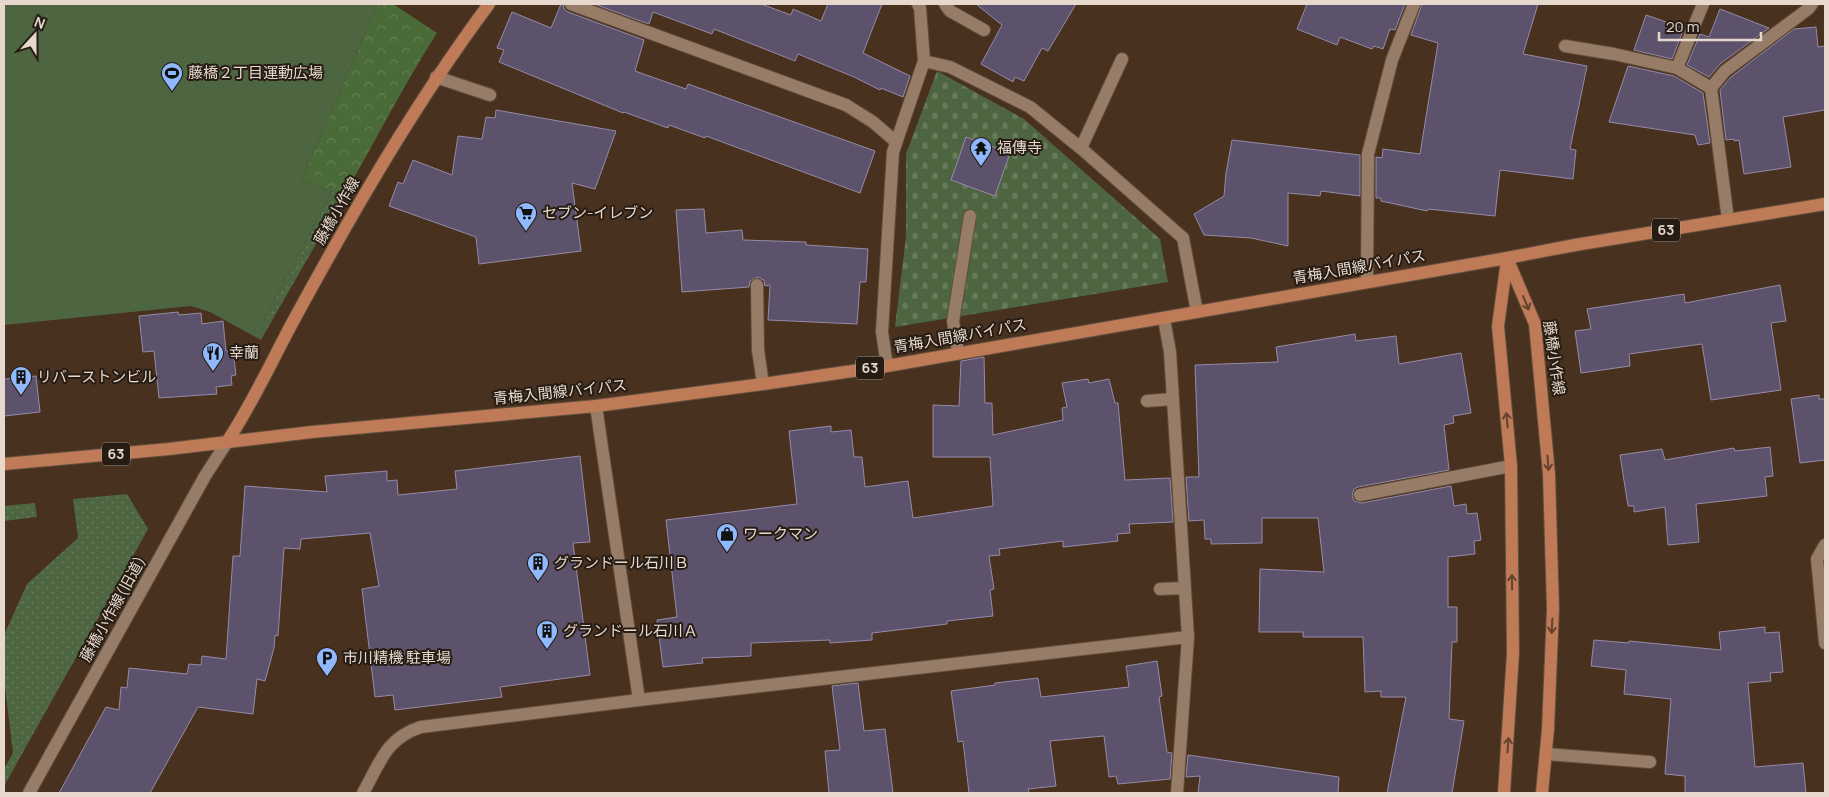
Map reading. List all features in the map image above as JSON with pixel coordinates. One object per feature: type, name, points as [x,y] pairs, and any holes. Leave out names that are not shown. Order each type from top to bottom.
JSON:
[{"type":"main road","name":"藤橋小作線","points":[[227,442],[261,386],[296,317],[410,117],[436,77],[489,4]]},
{"type":"main road","name":"青梅入間線バイパス","points":[[4,464],[170,449],[312,432],[596,406],[763,384],[887,366],[1575,245],[1825,204]]},
{"type":"main road","name":"藤橋小作線","points":[[1507,258],[1535,324],[1549,474],[1553,610],[1546,754],[1542,793]]},
{"type":"main road","points":[[1504,793],[1513,653],[1511,466],[1498,326],[1507,258]]},
{"type":"street","points":[[571,4],[846,104],[873,122],[895,142]]},
{"type":"street","points":[[945,4],[950,11],[984,30]]},
{"type":"street","points":[[1367,282],[1368,154],[1392,60],[1414,4]]},
{"type":"street","points":[[1677,68],[1703,4]]},
{"type":"street","points":[[1728,220],[1711,88],[1725,71],[1808,9],[1812,4]]},
{"type":"street","points":[[887,366],[882,332],[892,152],[924,61],[922,5]]},
{"type":"street","points":[[1565,46],[1614,54],[1677,68],[1711,88]]},
{"type":"street","points":[[1081,148],[1122,59]]},
{"type":"street","points":[[924,61],[950,67],[1030,107],[1081,148],[1183,238],[1197,312]]},
{"type":"street","points":[[436,77],[490,95]]},
{"type":"street","points":[[958,352],[953,321],[970,216]]},
{"type":"street","points":[[758,285],[758,350],[763,384]]},
{"type":"street","points":[[1164,318],[1170,352],[1188,637],[1177,793]]},
{"type":"street","points":[[1147,401],[1173,399]]},
{"type":"street","points":[[596,406],[639,700]]},
{"type":"street","name":"藤橋小作線(旧道)","points":[[29,793],[205,476],[227,442]]},
{"type":"street","points":[[1360,495],[1511,466]]},
{"type":"street","points":[[1825,545],[1817,559],[1825,643]]},
{"type":"street","points":[[1160,589],[1185,588]]},
{"type":"street","points":[[363,793],[391,744],[408,731],[421,727],[1188,637]]},
{"type":"street","points":[[1546,754],[1650,762]]},
{"type":"green space","name":"藤橋２丁目運動広場","points":[[4,4],[378,4],[301,181],[332,191],[260,328],[266,331],[261,340],[210,312],[191,306],[4,325]]},
{"type":"green space","points":[[378,4],[393,4],[437,33],[343,197],[332,191],[301,181]]},
{"type":"green space","points":[[937,71],[1024,119],[1160,239],[1168,282],[895,327],[906,236],[906,154]]},
{"type":"green space","points":[[332,191],[343,197],[266,331],[260,328]]},
{"type":"green space","points":[[127,494],[148,529],[4,786],[4,769],[13,753],[4,679],[4,635],[27,584],[78,538],[73,499]]},
{"type":"green space","points":[[35,503],[37,517],[4,521],[4,506]]},
{"type":"building","points":[[561,4],[563,4],[564,9],[568,12],[644,40],[635,71],[686,89],[688,84],[875,151],[860,193],[706,136],[705,138],[669,125],[668,128],[623,113],[499,62],[504,50],[497,48],[512,12],[551,28]]},
{"type":"building","points":[[594,4],[761,4],[791,15],[793,9],[821,21],[828,4],[882,4],[863,53],[910,76],[903,97],[881,88],[880,90],[798,54],[795,61],[714,29],[712,34],[653,12],[649,24]]},
{"type":"building","points":[[976,4],[1076,4],[1048,51],[1042,48],[1024,81],[1015,77],[1013,82],[981,64],[1002,25]]},
{"type":"building","points":[[1307,4],[1405,4],[1395,30],[1390,29],[1383,49],[1374,46],[1372,49],[1340,37],[1337,45],[1297,29]]},
{"type":"building","points":[[1422,4],[1538,4],[1523,54],[1587,66],[1570,149],[1576,150],[1573,179],[1500,170],[1495,216],[1428,209],[1427,211],[1381,201],[1381,198],[1376,198],[1376,157],[1382,158],[1383,149],[1420,154],[1438,43],[1411,35]]},
{"type":"building","points":[[1720,9],[1769,28],[1720,64],[1709,77],[1687,65],[1700,34],[1709,37]]},
{"type":"building","points":[[1646,15],[1684,28],[1672,59],[1634,50]]},
{"type":"building","points":[[1816,27],[1818,47],[1825,46],[1825,110],[1783,117],[1791,167],[1744,174],[1739,140],[1726,140],[1720,90],[1731,77],[1794,29]]},
{"type":"building","points":[[1628,66],[1674,76],[1703,93],[1710,143],[1698,145],[1695,135],[1609,122]]},
{"type":"building","points":[[496,110],[616,131],[595,189],[572,183],[581,251],[479,264],[476,237],[389,206],[398,182],[403,184],[413,160],[452,175],[458,136],[482,139],[486,117],[495,118]]},
{"type":"building","name":"福傳寺","points":[[966,137],[1010,153],[995,196],[951,180]]},
{"type":"building","points":[[1232,140],[1360,155],[1360,196],[1321,191],[1320,196],[1288,193],[1288,246],[1251,238],[1204,235],[1194,214],[1224,196]]},
{"type":"building","points":[[704,209],[706,233],[742,230],[743,240],[806,242],[806,245],[868,249],[866,282],[860,282],[857,324],[768,320],[770,285],[765,286],[764,280],[757,277],[750,281],[749,287],[682,292],[676,210]]},
{"type":"building","points":[[1780,285],[1786,321],[1771,323],[1781,390],[1711,400],[1702,344],[1629,354],[1630,366],[1581,373],[1575,331],[1591,329],[1587,309],[1684,294],[1685,303]]},
{"type":"building","points":[[178,312],[179,315],[201,313],[202,324],[223,321],[226,351],[233,350],[236,375],[231,376],[232,385],[216,387],[217,394],[159,398],[154,351],[143,352],[139,316]]},
{"type":"building","points":[[1355,334],[1356,341],[1396,336],[1399,364],[1461,353],[1471,413],[1453,416],[1454,423],[1444,425],[1449,470],[1358,487],[1354,489],[1352,496],[1354,501],[1362,503],[1451,486],[1454,506],[1466,504],[1467,514],[1477,513],[1481,540],[1474,541],[1475,554],[1448,557],[1448,607],[1457,607],[1457,642],[1452,642],[1449,719],[1464,721],[1452,793],[1387,793],[1406,697],[1381,697],[1381,691],[1365,692],[1363,637],[1303,637],[1303,632],[1259,632],[1260,569],[1324,572],[1318,518],[1262,518],[1262,543],[1211,544],[1211,539],[1205,539],[1204,520],[1189,521],[1186,477],[1199,477],[1195,365],[1278,362],[1276,347]]},
{"type":"building","points":[[984,357],[985,403],[992,403],[993,435],[1063,420],[1062,408],[1067,407],[1062,383],[1088,379],[1089,383],[1109,379],[1115,403],[1118,403],[1125,480],[1170,478],[1173,522],[1129,524],[1130,533],[1117,534],[1118,541],[1063,547],[1063,541],[999,549],[1000,555],[989,556],[994,589],[990,590],[993,616],[947,621],[947,624],[872,633],[872,640],[830,643],[830,640],[751,643],[751,656],[702,658],[703,663],[663,667],[657,620],[677,617],[666,520],[797,504],[789,431],[831,426],[831,432],[851,430],[854,457],[862,457],[865,487],[908,481],[913,518],[993,506],[990,457],[933,457],[933,405],[959,406],[961,361]]},
{"type":"building","name":"リバーストンビル","points":[[36,376],[40,412],[4,416],[4,379]]},
{"type":"building","points":[[1819,395],[1819,399],[1825,399],[1825,460],[1800,463],[1791,399]]},
{"type":"building","points":[[1770,447],[1773,476],[1765,477],[1767,496],[1696,504],[1699,542],[1668,545],[1665,507],[1634,512],[1634,506],[1628,506],[1620,455],[1662,449],[1665,460],[1734,448],[1735,451]]},
{"type":"building","points":[[580,456],[590,542],[573,543],[590,675],[500,687],[502,697],[395,710],[393,695],[375,697],[362,589],[379,586],[370,533],[301,539],[300,549],[284,548],[278,636],[275,635],[274,648],[265,681],[257,679],[253,714],[198,707],[150,793],[59,793],[106,707],[119,710],[121,687],[127,688],[129,668],[187,674],[189,664],[201,665],[202,656],[226,659],[233,556],[240,556],[245,486],[327,492],[325,476],[387,471],[387,481],[397,480],[398,495],[457,489],[455,471]]},
{"type":"building","points":[[1765,627],[1765,633],[1779,632],[1783,672],[1770,673],[1771,681],[1748,683],[1755,767],[1803,763],[1806,793],[1685,793],[1685,776],[1665,774],[1671,699],[1624,694],[1626,670],[1591,666],[1594,640],[1629,643],[1629,641],[1721,650],[1719,632]]},
{"type":"building","points":[[1157,661],[1162,696],[1159,697],[1167,752],[1172,753],[1170,779],[1118,784],[1116,776],[1109,777],[1104,736],[1050,741],[1056,786],[1028,789],[1029,793],[969,793],[963,741],[958,742],[951,691],[1038,678],[1041,697],[1129,687],[1126,666]]},
{"type":"building","points":[[858,683],[864,731],[885,729],[893,793],[829,793],[825,751],[840,750],[832,686]]},
{"type":"building","points":[[1188,755],[1339,777],[1338,793],[1198,793],[1200,776],[1186,777]]},
{"type":"place","name":"藤橋２丁目運動広場","points":[[172,92]]},
{"type":"place","name":"福傳寺","points":[[981,167]]},
{"type":"place","name":"セブン-イレブン","points":[[526,232]]},
{"type":"place","name":"幸蘭","points":[[213,372]]},
{"type":"place","name":"リバーストンビル","points":[[21,396]]},
{"type":"place","name":"ワークマン","points":[[727,553]]},
{"type":"place","name":"グランドール石川Ｂ","points":[[538,582]]},
{"type":"place","name":"グランドール石川Ａ","points":[[547,650]]},
{"type":"place","name":"市川精機 駐車場","points":[[327,677]]}]
